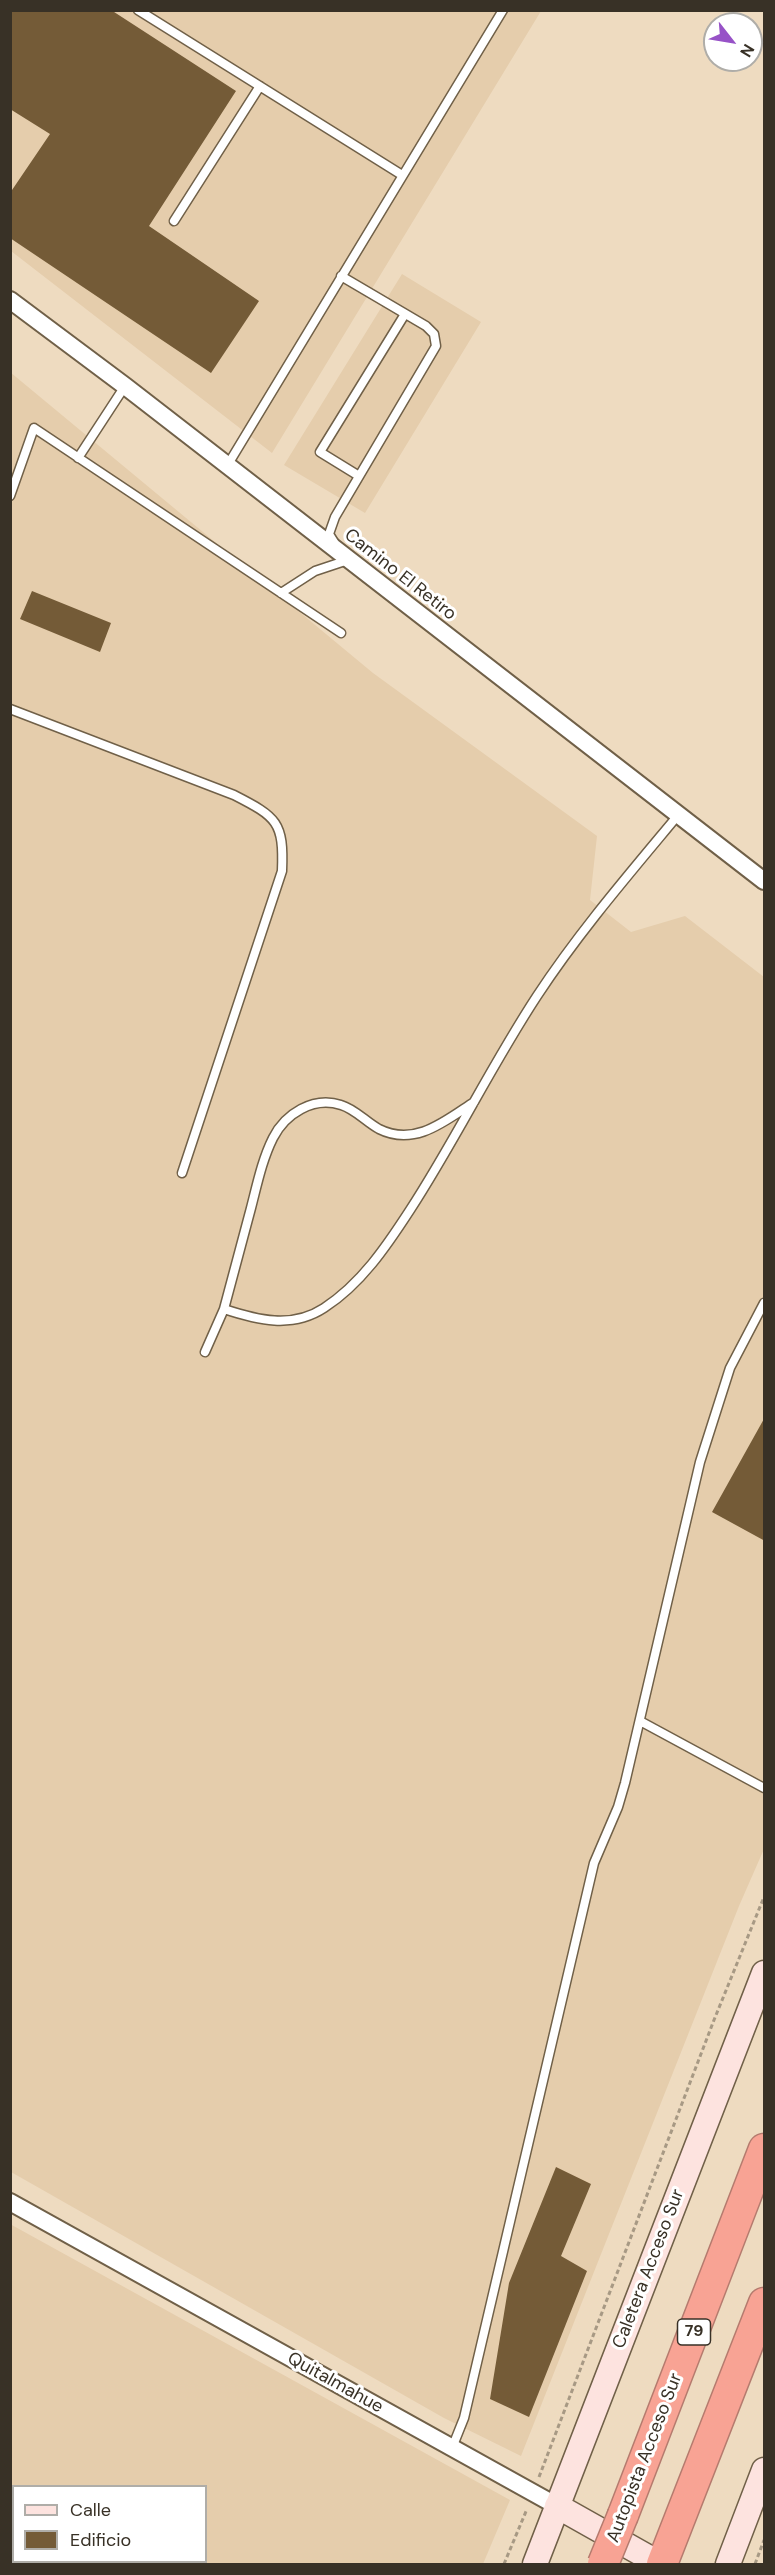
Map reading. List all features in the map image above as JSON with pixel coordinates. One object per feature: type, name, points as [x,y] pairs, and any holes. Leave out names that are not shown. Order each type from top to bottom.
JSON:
[{"type":"highway","name":"Autopista Acceso Sur","points":[[603,2565],[765,2149]]},
{"type":"highway","points":[[665,2557],[765,2303]]},
{"type":"main road","name":"Caletera Acceso Sur","points":[[535,2565],[765,1973]]},
{"type":"main road","points":[[728,2565],[759,2500],[765,2470]]},
{"type":"main road","name":"Quitalmahue","points":[[557,2506],[665,2557]]},
{"type":"street","name":"Camino El Retiro","points":[[10,300],[125,386],[765,881]]},
{"type":"street","name":"Quitalmahue","points":[[10,2202],[557,2506]]},
{"type":"lane","points":[[138,10],[402,175]]},
{"type":"lane","points":[[227,466],[503,10]]},
{"type":"lane","points":[[174,221],[260,86]]},
{"type":"lane","points":[[281,593],[315,571],[344,557],[329,534],[335,517],[436,346],[434,334],[426,326],[341,276]]},
{"type":"lane","points":[[359,476],[320,452],[405,314]]},
{"type":"lane","points":[[78,458],[125,386]]},
{"type":"lane","points":[[10,495],[34,428],[340,633]]},
{"type":"lane","points":[[10,709],[234,795],[261,809],[276,822],[283,844],[282,871],[182,1173]]},
{"type":"lane","points":[[224,1309],[275,1322],[296,1320],[322,1309],[354,1284],[387,1244],[440,1165],[537,995],[608,900],[679,814]]},
{"type":"lane","points":[[205,1352],[224,1309],[261,1168],[273,1137],[303,1107],[319,1102],[340,1105],[381,1130],[401,1135],[419,1135],[437,1128],[476,1100]]},
{"type":"lane","points":[[452,2448],[464,2418],[594,1863],[618,1807],[640,1721],[700,1462],[730,1368],[765,1303]]},
{"type":"lane","points":[[640,1721],[765,1788]]},
{"type":"path","points":[[504,2565],[714,2020],[765,1897]]},
{"type":"path","points":[[755,2565],[765,2540]]},
{"type":"shaded area","points":[[10,11],[541,11],[272,453],[11,251]]},
{"type":"shaded area","points":[[402,274],[481,322],[365,513],[284,465]]},
{"type":"shaded area","points":[[10,372],[373,673],[597,836],[590,900],[631,932],[685,916],[764,977],[764,1849],[739,1906],[521,2456],[444,2418],[11,2172]]},
{"type":"shaded area","points":[[10,2224],[510,2500],[483,2564],[11,2564]]},
{"type":"building","points":[[10,10],[111,10],[236,91],[149,226],[259,301],[211,373],[10,238],[10,193],[50,134],[10,109]]},
{"type":"building","points":[[32,591],[111,623],[100,652],[20,619]]},
{"type":"building","points":[[765,1417],[765,1541],[712,1512]]},
{"type":"building","points":[[556,2167],[591,2184],[561,2256],[587,2271],[529,2417],[490,2399],[509,2283]]}]
